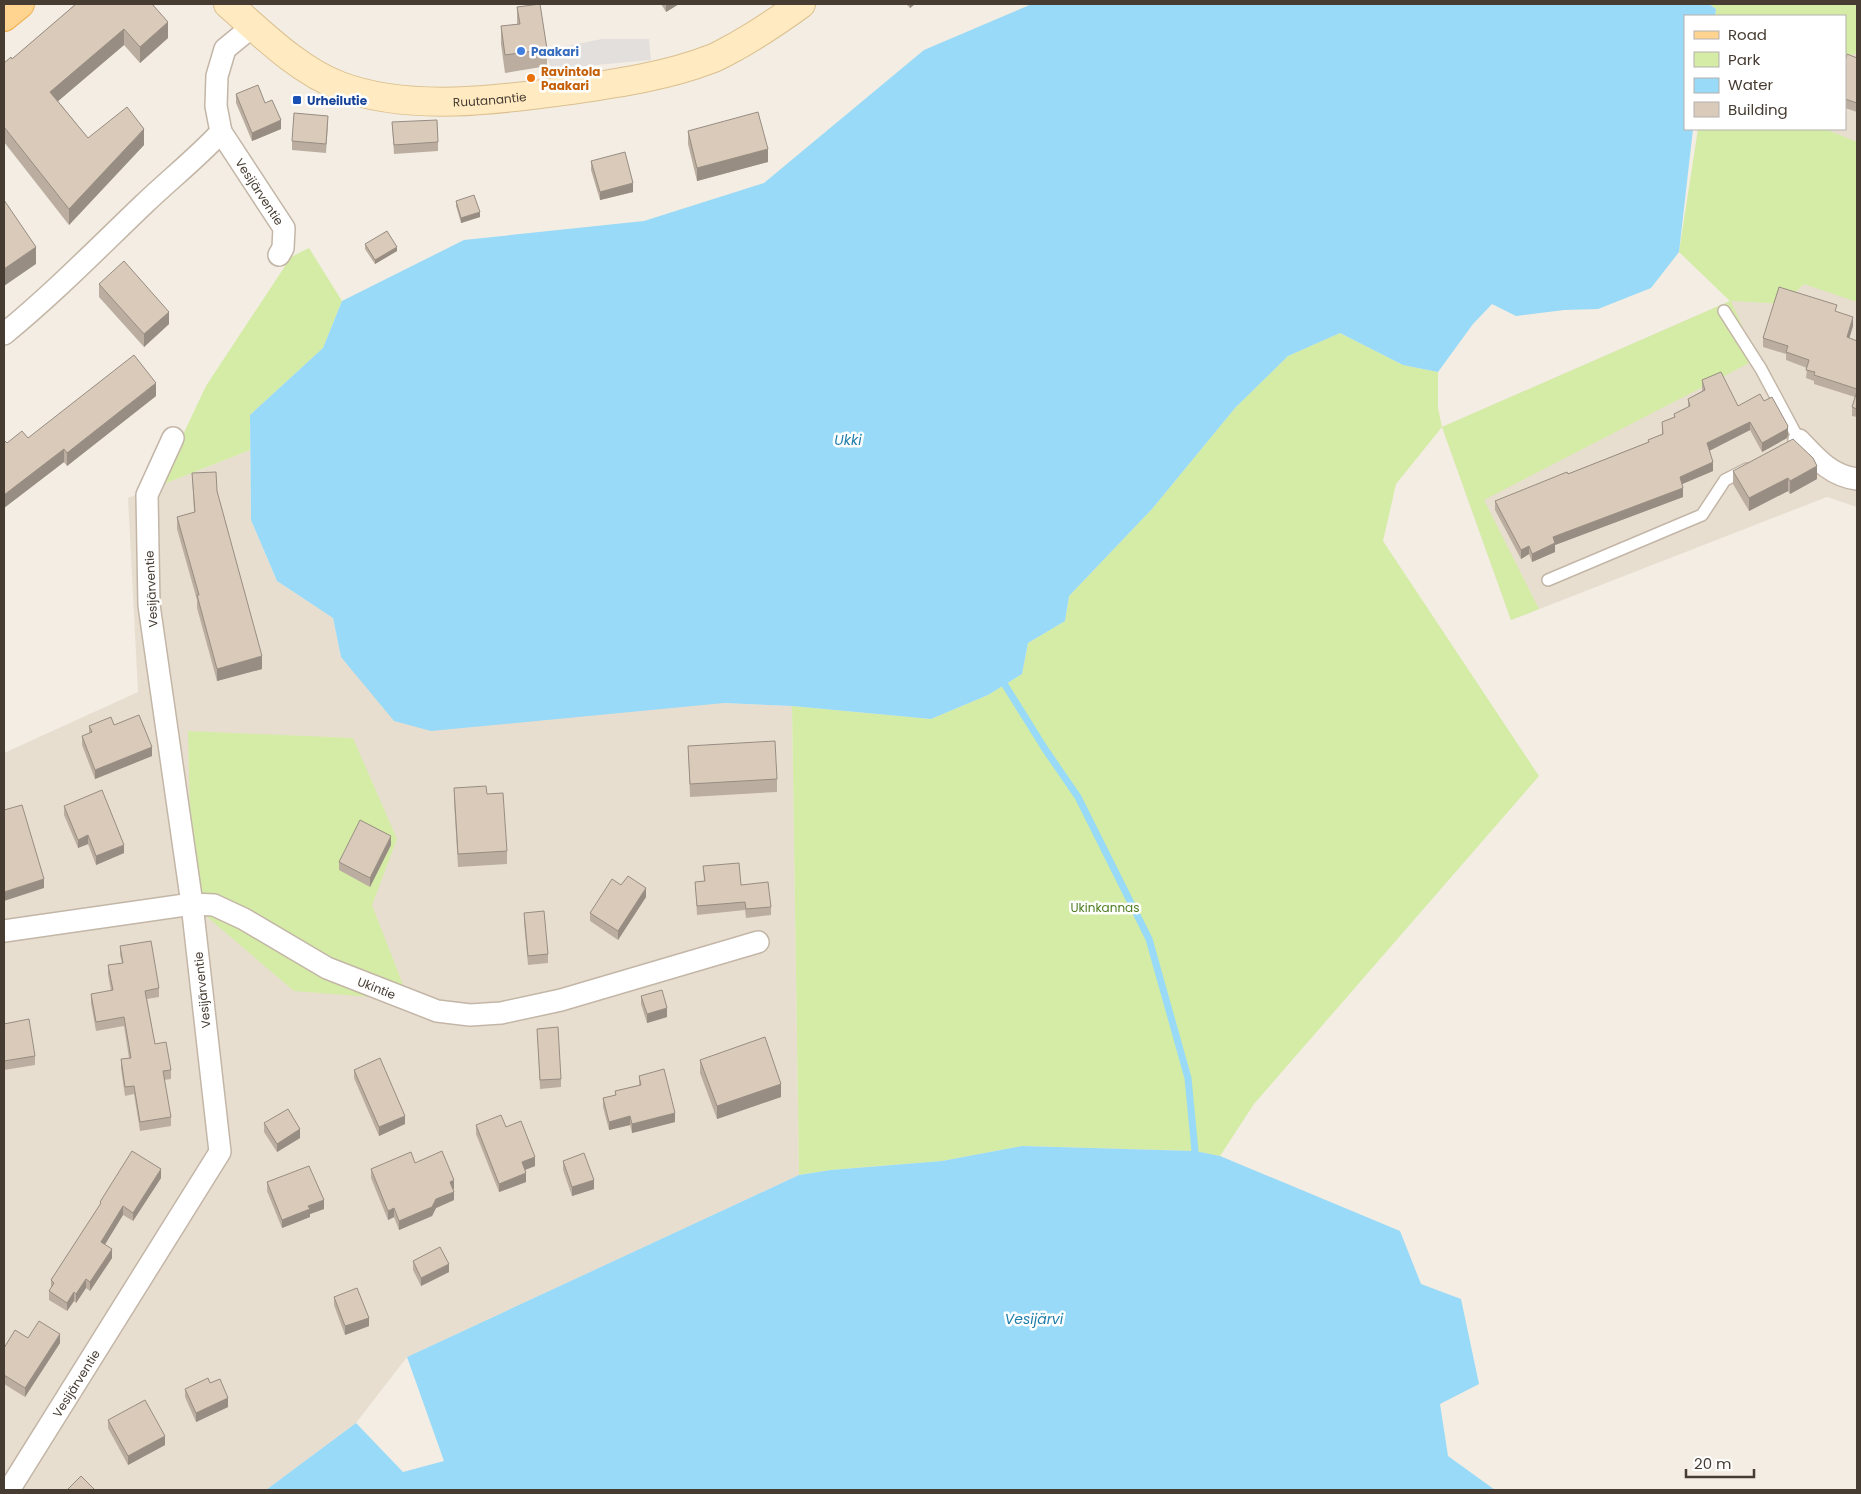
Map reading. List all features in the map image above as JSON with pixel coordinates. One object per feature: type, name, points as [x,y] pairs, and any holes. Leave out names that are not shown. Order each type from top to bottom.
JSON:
[{"type":"main road","points":[[4,17],[20,4]]},
{"type":"main road","name":"Ruutanantie","points":[[240,13],[309,70],[338,86],[366,95],[447,102],[549,93],[658,75],[713,59],[764,31],[801,4]]},
{"type":"street","points":[[4,334],[33,310],[221,132],[216,106],[217,76],[225,49],[240,13]]},
{"type":"street","name":"Vesijärventie","points":[[221,132],[284,228],[283,248],[279,255]]},
{"type":"street","name":"Vesijärventie","points":[[9,1483],[220,1152],[192,904],[149,606],[147,495],[173,438]]},
{"type":"street","points":[[1791,444],[1821,464],[1848,478],[1857,479]]},
{"type":"street","name":"Ukintie","points":[[4,931],[192,904],[214,905],[244,920],[327,968],[437,1010],[470,1015],[501,1013],[561,1000],[758,942]]},
{"type":"lane","points":[[1724,311],[1761,369],[1791,444]]},
{"type":"lane","points":[[1548,580],[1702,516],[1725,480],[1758,462]]},
{"type":"shaded area","points":[[1857,17],[1857,507],[1827,497],[1511,620],[1442,427],[1730,301],[1754,130],[1846,130],[1846,22]]},
{"type":"shaded area","points":[[602,39],[649,39],[651,60],[552,69],[547,59],[562,47]]},
{"type":"shaded area","points":[[250,450],[251,520],[277,581],[333,618],[341,657],[724,703],[792,706],[799,1175],[407,1357],[356,1423],[266,1490],[4,1490],[4,753],[138,692],[128,498]]},
{"type":"green space","points":[[1709,4],[1857,4],[1857,53],[1846,57],[1846,15],[1715,15],[1716,9]]},
{"type":"green space","points":[[1698,130],[1827,130],[1857,142],[1857,302],[1804,284],[1783,304],[1731,301],[1757,359],[1484,500],[1539,609],[1511,620],[1442,427],[1730,301],[1679,252]]},
{"type":"green space","points":[[309,248],[342,301],[323,348],[250,415],[250,450],[164,484],[180,441],[206,386],[291,257]]},
{"type":"green space","name":"Ukinkannas","points":[[1340,333],[1403,365],[1438,372],[1438,408],[1442,427],[1396,484],[1383,541],[1539,776],[1254,1104],[1220,1156],[1195,1151],[1022,1146],[942,1161],[831,1170],[799,1175],[792,706],[931,719],[988,695],[1022,674],[1028,643],[1065,621],[1069,596],[1152,509],[1235,408],[1288,356]]},
{"type":"green space","points":[[188,731],[353,738],[397,839],[372,905],[409,1000],[294,991],[192,904]]},
{"type":"water","name":"Ukki","points":[[1032,4],[1709,4],[1716,9],[1715,15],[1684,15],[1684,130],[1693,130],[1679,252],[1651,288],[1598,309],[1564,310],[1516,316],[1492,304],[1473,324],[1438,372],[1403,365],[1340,333],[1288,356],[1235,408],[1152,509],[1069,596],[1065,621],[1028,643],[1022,674],[988,695],[931,719],[792,706],[724,703],[431,731],[394,721],[341,657],[333,618],[277,581],[251,520],[250,415],[323,348],[342,301],[464,240],[644,221],[764,183],[924,50]]},
{"type":"water","name":"Vesijärvi","points":[[1022,1146],[1195,1151],[1220,1156],[1400,1231],[1421,1284],[1461,1299],[1479,1384],[1440,1404],[1448,1456],[1495,1490],[266,1490],[356,1423],[403,1472],[444,1461],[407,1357],[799,1175],[831,1170],[942,1161]]},
{"type":"building","points":[[76,4],[152,4],[168,22],[140,47],[124,29],[50,92],[88,138],[127,107],[144,129],[69,209],[4,127],[4,63],[11,57],[12,59]]},
{"type":"building","points":[[540,4],[547,49],[505,55],[501,26],[520,24],[517,7]]},
{"type":"building","points":[[1847,54],[1857,58],[1857,103],[1846,99]]},
{"type":"building","points":[[258,85],[265,103],[272,100],[281,120],[252,133],[236,94]]},
{"type":"building","points":[[758,112],[768,149],[697,168],[688,131]]},
{"type":"building","points":[[294,113],[328,116],[326,144],[292,141]]},
{"type":"building","points":[[437,120],[438,142],[394,145],[392,122]]},
{"type":"building","points":[[625,152],[633,183],[600,192],[591,161]]},
{"type":"building","points":[[474,195],[480,212],[461,218],[456,201]]},
{"type":"building","points":[[4,200],[36,247],[4,269]]},
{"type":"building","points":[[387,231],[397,247],[375,260],[365,244]]},
{"type":"building","points":[[124,261],[169,312],[144,334],[99,284]]},
{"type":"building","points":[[1779,287],[1837,305],[1835,311],[1853,317],[1847,337],[1857,341],[1857,389],[1814,375],[1815,372],[1806,370],[1809,360],[1786,352],[1788,346],[1763,338]]},
{"type":"building","points":[[134,355],[156,383],[67,453],[64,449],[4,495],[4,440],[7,443],[22,431],[28,438]]},
{"type":"building","points":[[1721,372],[1738,406],[1760,394],[1764,401],[1772,397],[1788,426],[1787,429],[1762,443],[1750,422],[1707,443],[1713,462],[1680,477],[1683,488],[1553,537],[1555,543],[1532,554],[1529,546],[1521,550],[1495,501],[1649,442],[1648,440],[1663,434],[1662,422],[1675,417],[1674,414],[1690,406],[1688,399],[1705,390],[1702,380]]},
{"type":"building","points":[[1857,391],[1857,409],[1852,407]]},
{"type":"building","points":[[1793,439],[1813,458],[1817,466],[1790,481],[1788,478],[1749,498],[1733,471]]},
{"type":"building","points":[[216,472],[217,491],[262,656],[217,669],[177,517],[195,512],[192,473]]},
{"type":"building","points":[[139,715],[152,747],[95,770],[82,736],[92,732],[89,726],[111,717],[114,725]]},
{"type":"building","points":[[775,741],[777,779],[690,784],[688,746]]},
{"type":"building","points":[[486,786],[487,794],[503,793],[507,851],[458,854],[454,788]]},
{"type":"building","points":[[102,790],[124,845],[96,856],[88,835],[78,840],[64,806]]},
{"type":"building","points":[[22,805],[44,879],[4,892],[4,810]]},
{"type":"building","points":[[360,820],[391,836],[370,878],[339,862]]},
{"type":"building","points":[[739,863],[741,885],[768,882],[771,907],[746,909],[745,902],[697,906],[695,882],[705,881],[703,866]]},
{"type":"building","points":[[628,876],[646,888],[618,931],[590,913],[612,879],[621,885]]},
{"type":"building","points":[[544,911],[548,954],[528,956],[524,913]]},
{"type":"building","points":[[151,941],[159,988],[145,991],[155,1044],[166,1042],[171,1070],[163,1071],[171,1117],[140,1122],[134,1086],[125,1087],[121,1059],[131,1058],[124,1017],[96,1022],[91,994],[113,990],[108,965],[123,963],[120,946]]},
{"type":"building","points":[[662,990],[667,1008],[647,1014],[641,996]]},
{"type":"building","points":[[29,1019],[35,1056],[4,1061],[4,1024]]},
{"type":"building","points":[[558,1027],[561,1079],[540,1080],[537,1029]]},
{"type":"building","points":[[765,1037],[781,1084],[717,1106],[700,1060]]},
{"type":"building","points":[[380,1058],[405,1116],[379,1127],[354,1070]]},
{"type":"building","points":[[664,1069],[675,1113],[632,1124],[630,1116],[609,1122],[603,1098],[616,1095],[615,1091],[641,1085],[639,1076]]},
{"type":"building","points":[[288,1109],[300,1129],[277,1144],[264,1123]]},
{"type":"building","points":[[501,1115],[506,1127],[521,1121],[535,1157],[522,1162],[526,1173],[499,1184],[476,1125]]},
{"type":"building","points":[[132,1151],[161,1169],[133,1213],[123,1206],[101,1242],[112,1249],[90,1282],[86,1279],[67,1303],[49,1291],[54,1283],[51,1280]]},
{"type":"building","points":[[442,1151],[454,1180],[450,1182],[454,1192],[436,1199],[432,1207],[399,1221],[394,1208],[388,1211],[371,1169],[411,1152],[415,1163]]},
{"type":"building","points":[[584,1153],[594,1180],[572,1187],[563,1161]]},
{"type":"building","points":[[309,1166],[324,1200],[308,1206],[310,1209],[282,1220],[267,1182]]},
{"type":"building","points":[[440,1247],[449,1264],[421,1278],[413,1261]]},
{"type":"building","points":[[357,1288],[369,1318],[345,1326],[334,1297]]},
{"type":"building","points":[[39,1321],[60,1334],[25,1388],[4,1375],[4,1348],[15,1330],[28,1338]]},
{"type":"building","points":[[208,1378],[210,1383],[220,1379],[228,1398],[196,1413],[185,1389]]},
{"type":"building","points":[[145,1400],[165,1436],[128,1456],[108,1420]]},
{"type":"building","points":[[81,1476],[95,1490],[67,1490]]},
{"type":"waterway","points":[[1005,685],[1078,797],[1149,939],[1188,1078],[1195,1151]]},
{"type":"place","name":"Paakari","points":[[521,51]]},
{"type":"place","name":"Ravintola Paakari","points":[[531,78]]},
{"type":"place","name":"Urheilutie","points":[[297,100]]}]
